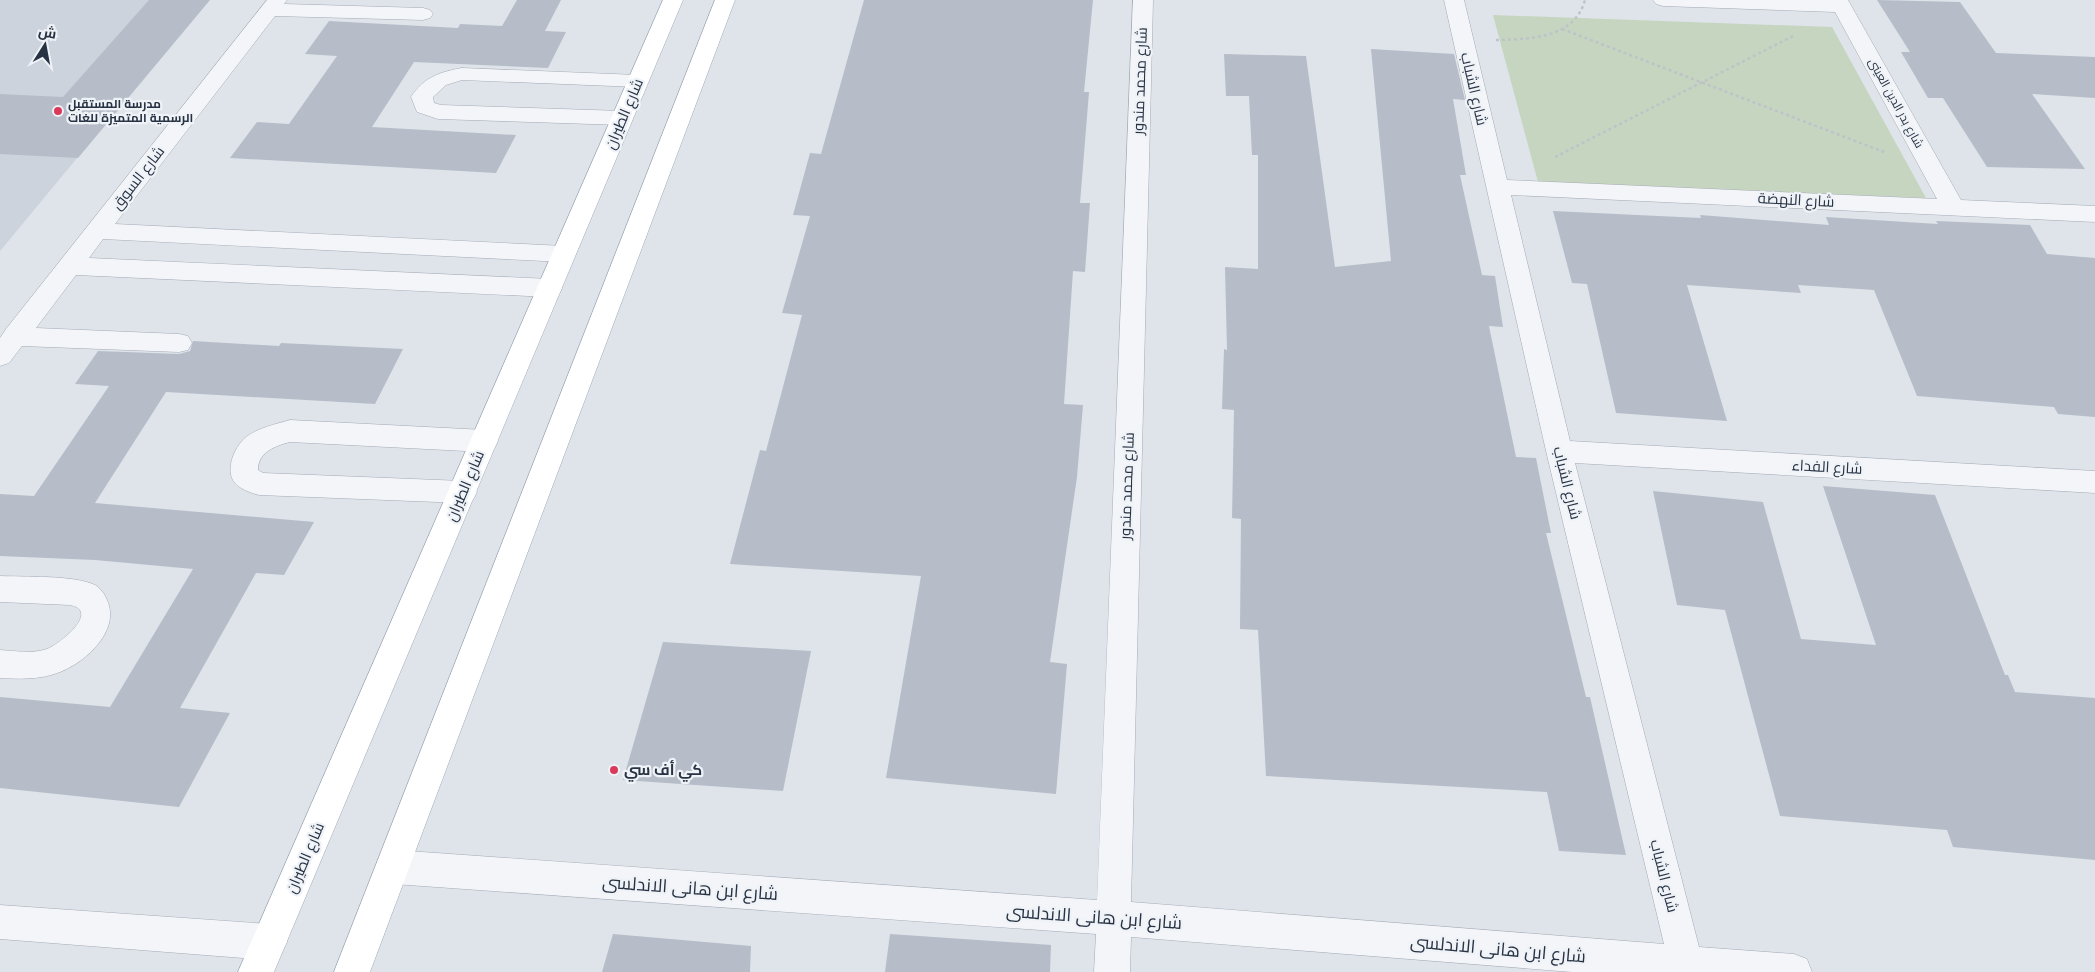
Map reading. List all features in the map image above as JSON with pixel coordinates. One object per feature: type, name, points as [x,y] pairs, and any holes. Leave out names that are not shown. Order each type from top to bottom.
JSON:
[{"type":"main road","name":"شارع الطيران","points":[[262,957],[673,0]]},
{"type":"main road","points":[[352,972],[394,868],[725,0]]},
{"type":"street","name":"شارع محمد مندور","points":[[1112,972],[1143,0]]},
{"type":"street","name":"شارع الشباب","points":[[1454,0],[1559,451],[1686,964]]},
{"type":"street","points":[[1663,0],[1841,5]]},
{"type":"street","points":[[273,5],[423,14]]},
{"type":"street","name":"شارع السوق","points":[[0,356],[68,266],[273,5]]},
{"type":"street","name":"شارع بدر الدين العينى","points":[[1841,5],[1953,207]]},
{"type":"street","points":[[622,118],[438,112],[425,107],[422,97],[429,86],[444,78],[462,74],[638,81]]},
{"type":"street","name":"شارع النهضة","points":[[1497,187],[2095,214]]},
{"type":"street","points":[[96,231],[564,254]]},
{"type":"street","points":[[68,266],[550,288]]},
{"type":"street","points":[[15,336],[179,343]]},
{"type":"street","points":[[463,492],[259,484],[245,476],[243,463],[252,448],[270,436],[290,431],[485,440]]},
{"type":"street","name":"شارع الفداء","points":[[1559,451],[2095,482]]},
{"type":"street","points":[[0,589],[70,592],[86,596],[95,605],[95,620],[87,636],[71,651],[50,662],[30,665],[0,664]]},
{"type":"street","name":"شارع ابن هانى الاندلسى","points":[[394,868],[1113,918],[1794,972]]},
{"type":"street","points":[[0,922],[262,957]]},
{"type":"path","points":[[1463,39],[1526,39],[1562,29],[1580,15],[1585,0]]},
{"type":"path","points":[[1497,187],[1702,82],[1841,5]]},
{"type":"path","points":[[1562,29],[1933,170]]},
{"type":"shaded area","name":"مدرسة المستقبل الرسمية المتميزة للغات","points":[[0,0],[208,0],[0,251]]},
{"type":"green space","points":[[1493,15],[1832,27],[1926,198],[1538,182]]},
{"type":"building","points":[[149,0],[210,0],[78,158],[0,154],[0,94],[63,97]]},
{"type":"building","points":[[517,0],[561,0],[545,31],[566,32],[548,68],[414,62],[372,127],[516,135],[496,173],[230,158],[257,122],[289,124],[337,56],[305,54],[329,21],[458,28],[460,24],[502,26]]},
{"type":"building","points":[[864,0],[1093,0],[1084,92],[1089,92],[1080,203],[1090,203],[1085,272],[1073,271],[1064,404],[1083,405],[1077,477],[1050,662],[1067,664],[1056,794],[886,778],[921,576],[730,564],[760,450],[766,451],[802,315],[782,313],[810,216],[793,215],[810,153],[821,154]]},
{"type":"building","points":[[1877,0],[1960,2],[1996,53],[2095,57],[2095,98],[2032,94],[2085,169],[1987,167],[1943,98],[1928,98],[1901,52],[1910,52]]},
{"type":"building","points":[[1371,49],[1454,54],[1465,100],[1453,99],[1466,175],[1460,175],[1482,275],[1495,276],[1503,327],[1489,326],[1516,457],[1536,458],[1551,533],[1546,533],[1586,697],[1590,697],[1626,855],[1559,851],[1547,792],[1266,776],[1258,630],[1240,629],[1241,519],[1232,518],[1234,410],[1222,409],[1224,349],[1227,350],[1225,267],[1258,269],[1258,155],[1252,155],[1249,96],[1226,96],[1224,54],[1306,56],[1335,267],[1391,261]]},
{"type":"building","points":[[1553,211],[1701,218],[1700,215],[1829,225],[1826,217],[1938,224],[1936,221],[2030,225],[2047,254],[2095,258],[2095,417],[2058,414],[2054,407],[1917,396],[1874,290],[1798,285],[1801,293],[1687,285],[1727,421],[1616,413],[1587,284],[1572,283]]},
{"type":"building","points":[[193,341],[279,346],[281,343],[403,349],[375,404],[166,392],[95,503],[314,522],[284,575],[256,573],[180,708],[230,713],[179,807],[0,788],[0,697],[110,707],[193,569],[95,560],[0,556],[0,494],[34,496],[109,386],[75,384],[98,351],[179,354],[190,351]]},
{"type":"building","points":[[1823,486],[1935,495],[2005,675],[2008,675],[2015,692],[2095,698],[2095,860],[1953,847],[1947,830],[1780,816],[1725,610],[1677,605],[1653,491],[1763,502],[1801,639],[1876,645]]},
{"type":"building","points":[[663,642],[811,651],[783,791],[623,780]]},
{"type":"building","points":[[613,934],[751,946],[750,972],[602,972]]},
{"type":"building","points":[[890,934],[1051,945],[1050,972],[885,972]]},
{"type":"place","name":"مدرسة المستقبل الرسمية المتميزة للغات","points":[[58,111]]},
{"type":"place","name":"كي أف سي","points":[[614,770]]}]
